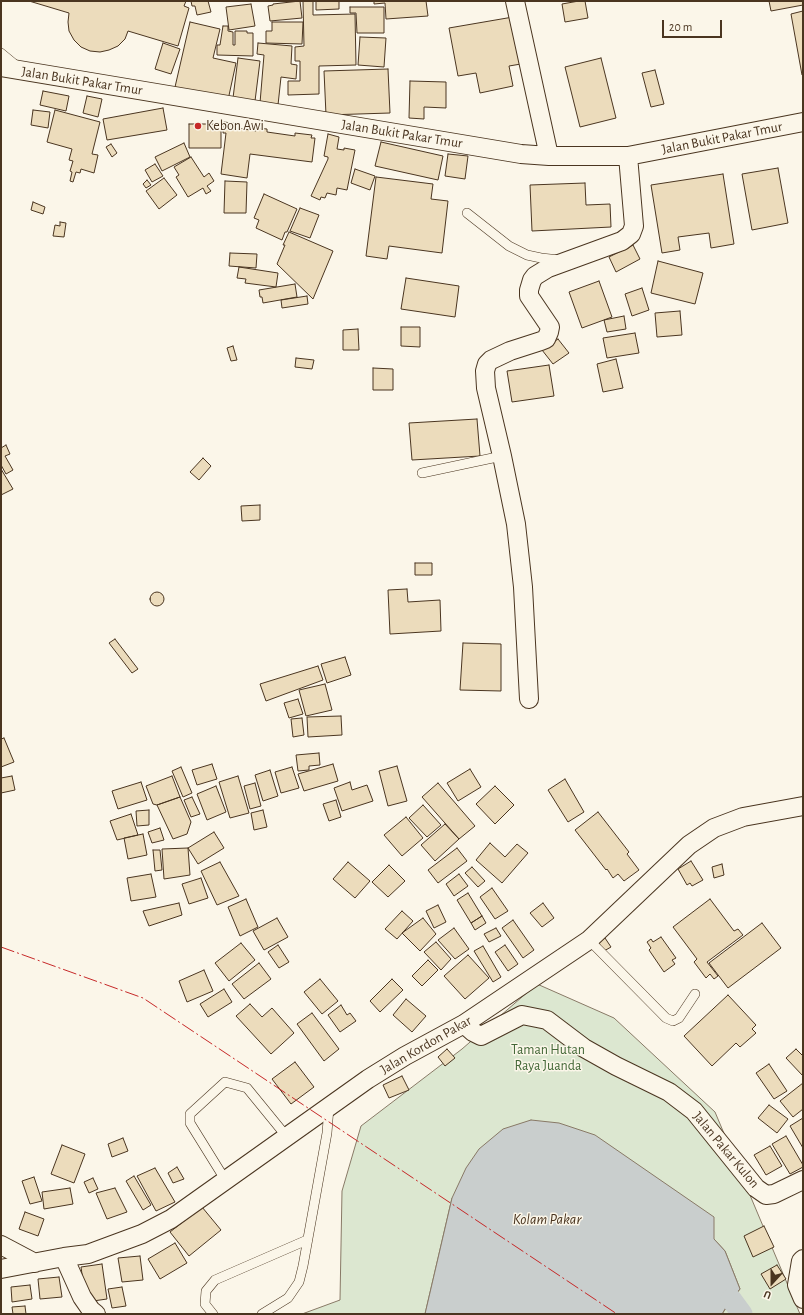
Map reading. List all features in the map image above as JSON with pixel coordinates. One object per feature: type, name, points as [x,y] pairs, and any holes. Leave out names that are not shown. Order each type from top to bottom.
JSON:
[{"type":"street","points":[[515,1],[549,156]]},
{"type":"street","name":"Jalan Bukit Pakar Tmur","points":[[1,67],[521,154],[549,156],[628,156],[803,122]]},
{"type":"street","points":[[529,699],[523,587],[516,524],[486,388],[485,371],[487,364],[492,360],[510,351],[546,339],[550,327],[529,296],[532,280],[535,276],[548,268],[622,241],[631,234],[634,226],[628,156]]},
{"type":"street","name":"Jalan Kordon Pakar","points":[[1,1269],[88,1254],[142,1234],[171,1219],[380,1071],[464,1024],[589,940],[690,845],[714,828],[743,816],[803,806]]},
{"type":"street","name":"Jalan Pakar Kulon","points":[[464,1024],[480,1036],[522,1015],[547,1020],[584,1048],[616,1066],[669,1092],[694,1111],[756,1188],[766,1195],[774,1194],[803,1180]]},
{"type":"street","points":[[1,1245],[35,1263]]},
{"type":"street","points":[[64,1257],[82,1297],[96,1314]]},
{"type":"street","points":[[803,1259],[801,1261],[797,1284],[803,1299]]},
{"type":"lane","points":[[1,53],[22,71]]},
{"type":"lane","points":[[467,212],[509,246],[526,255],[541,258],[569,260]]},
{"type":"lane","points":[[422,473],[502,456]]},
{"type":"lane","points":[[589,940],[666,1018],[673,1021],[679,1018],[695,994]]},
{"type":"lane","points":[[226,1181],[190,1123],[190,1114],[225,1082],[247,1088],[287,1137]]},
{"type":"lane","points":[[262,1314],[288,1298],[299,1282],[327,1133],[329,1107]]},
{"type":"lane","points":[[213,1314],[205,1304],[206,1291],[215,1280],[307,1240]]},
{"type":"green space","name":"Taman Hutan Raya Juanda","points":[[537,984],[614,1018],[715,1112],[800,1314],[722,1314],[740,1289],[725,1251],[714,1239],[452,1198],[425,1314],[302,1314],[340,1300],[342,1191],[361,1126],[462,1049]]},
{"type":"water","name":"Kolam Pakar","points":[[531,1120],[559,1123],[595,1135],[714,1217],[714,1239],[725,1251],[740,1289],[731,1299],[722,1314],[425,1314],[452,1198],[466,1168],[479,1149],[503,1129]]},
{"type":"building","points":[[29,1],[186,1],[184,6],[189,8],[178,46],[128,31],[125,39],[118,46],[100,52],[90,51],[81,47],[74,40],[69,31],[69,13]]},
{"type":"building","points":[[191,1],[208,1],[211,12],[197,15],[195,6],[192,6]]},
{"type":"building","points":[[300,1],[302,18],[270,21],[268,6],[273,4]]},
{"type":"building","points":[[303,1],[313,1],[313,15],[355,14],[356,65],[319,66],[319,94],[288,95],[288,81],[300,81],[300,61],[295,61],[295,47],[304,46]]},
{"type":"building","points":[[316,1],[339,1],[339,9],[316,10]]},
{"type":"building","points":[[374,1],[426,1],[428,16],[386,19],[385,3],[374,4]]},
{"type":"building","points":[[585,1],[588,18],[565,22],[562,4]]},
{"type":"building","points":[[769,1],[803,1],[803,5],[771,11]]},
{"type":"building","points":[[251,4],[255,26],[229,30],[226,7]]},
{"type":"building","points":[[350,7],[384,7],[384,33],[357,33],[356,13],[350,13]]},
{"type":"building","points":[[803,11],[803,75],[802,75],[791,14]]},
{"type":"building","points":[[513,17],[521,64],[509,66],[513,86],[480,93],[476,73],[458,76],[449,28]]},
{"type":"building","points":[[190,22],[220,29],[213,58],[236,63],[228,100],[175,87]]},
{"type":"building","points":[[272,22],[303,22],[302,44],[266,43],[266,31],[272,31]]},
{"type":"building","points":[[223,26],[228,26],[228,31],[233,32],[233,45],[235,45],[235,31],[247,31],[247,33],[253,33],[253,56],[217,55],[217,45],[220,45]]},
{"type":"building","points":[[360,37],[386,38],[384,67],[358,65]]},
{"type":"building","points":[[163,43],[180,49],[171,74],[155,69]]},
{"type":"building","points":[[258,43],[292,46],[291,64],[297,65],[296,79],[281,77],[278,105],[260,103],[264,55],[257,54]]},
{"type":"building","points":[[238,58],[260,61],[255,101],[233,98]]},
{"type":"building","points":[[601,58],[616,118],[580,127],[565,67]]},
{"type":"building","points":[[388,69],[390,113],[326,115],[324,71]]},
{"type":"building","points":[[655,70],[664,104],[651,107],[642,73]]},
{"type":"building","points":[[410,81],[446,82],[446,108],[424,107],[424,119],[409,118]]},
{"type":"building","points":[[43,91],[69,96],[66,111],[40,105]]},
{"type":"building","points":[[87,96],[102,99],[98,117],[83,113]]},
{"type":"building","points":[[163,108],[167,130],[107,140],[103,119]]},
{"type":"building","points":[[33,110],[50,112],[48,128],[31,125]]},
{"type":"building","points":[[55,110],[100,122],[92,154],[98,155],[94,173],[81,169],[80,173],[76,172],[73,182],[70,181],[72,172],[70,171],[73,161],[69,160],[72,149],[47,142]]},
{"type":"building","points":[[224,122],[239,124],[238,128],[256,131],[257,128],[267,129],[267,132],[295,136],[295,133],[312,135],[311,138],[315,138],[312,162],[250,154],[247,178],[221,174],[226,133],[223,133]]},
{"type":"building","points":[[189,124],[221,124],[221,148],[189,148]]},
{"type":"building","points":[[328,134],[339,137],[337,149],[344,150],[344,148],[355,150],[347,190],[337,188],[336,195],[327,193],[325,198],[321,197],[320,200],[311,196],[328,159],[328,157],[324,156]]},
{"type":"building","points":[[381,142],[443,156],[438,180],[375,166]]},
{"type":"building","points":[[184,143],[190,157],[162,171],[155,157]]},
{"type":"building","points":[[111,144],[117,153],[112,157],[106,147]]},
{"type":"building","points":[[448,154],[468,156],[465,179],[445,176]]},
{"type":"building","points":[[191,157],[204,177],[209,173],[214,181],[207,186],[211,191],[206,194],[203,188],[188,197],[176,177],[179,175],[174,167]]},
{"type":"building","points":[[155,164],[163,176],[152,182],[145,170]]},
{"type":"building","points":[[778,168],[788,223],[752,230],[742,174]]},
{"type":"building","points":[[355,169],[375,176],[370,190],[351,183]]},
{"type":"building","points":[[723,174],[734,244],[711,248],[709,233],[678,237],[680,250],[662,253],[651,185]]},
{"type":"building","points":[[376,177],[433,184],[431,199],[448,201],[442,253],[389,246],[387,259],[366,256]]},
{"type":"building","points":[[164,178],[177,195],[159,209],[146,191]]},
{"type":"building","points":[[147,180],[151,185],[146,188],[143,184]]},
{"type":"building","points":[[225,181],[247,182],[246,213],[224,213]]},
{"type":"building","points":[[585,183],[586,205],[610,204],[611,227],[532,231],[530,185]]},
{"type":"building","points":[[264,194],[297,209],[282,240],[256,228],[259,220],[254,218]]},
{"type":"building","points":[[33,202],[45,207],[43,214],[31,210]]},
{"type":"building","points":[[300,208],[319,215],[310,238],[290,231]]},
{"type":"building","points":[[60,222],[66,223],[64,237],[53,236],[55,225],[60,226]]},
{"type":"building","points":[[289,232],[333,251],[313,299],[277,264]]},
{"type":"building","points":[[633,245],[640,259],[616,272],[609,257]]},
{"type":"building","points":[[230,253],[257,254],[256,268],[229,266]]},
{"type":"building","points":[[658,261],[703,273],[695,304],[651,293]]},
{"type":"building","points":[[239,267],[278,273],[276,287],[245,283],[246,279],[237,278]]},
{"type":"building","points":[[406,278],[459,286],[455,317],[401,309]]},
{"type":"building","points":[[599,281],[612,317],[582,328],[569,292]]},
{"type":"building","points":[[295,284],[297,297],[263,303],[262,297],[260,297],[259,290]]},
{"type":"building","points":[[642,288],[649,310],[632,316],[625,294]]},
{"type":"building","points":[[307,296],[308,304],[282,308],[281,300]]},
{"type":"building","points":[[680,311],[682,335],[657,337],[655,313]]},
{"type":"building","points":[[624,316],[626,329],[607,332],[604,320]]},
{"type":"building","points":[[401,327],[420,327],[420,347],[401,346]]},
{"type":"building","points":[[358,329],[359,350],[343,350],[343,330]]},
{"type":"building","points":[[635,333],[639,353],[607,358],[603,338]]},
{"type":"building","points":[[558,339],[569,353],[553,364],[542,350]]},
{"type":"building","points":[[233,346],[237,360],[231,361],[227,348]]},
{"type":"building","points":[[296,358],[314,360],[312,369],[295,367]]},
{"type":"building","points":[[616,359],[623,388],[603,392],[597,364]]},
{"type":"building","points":[[549,365],[554,396],[512,402],[507,371]]},
{"type":"building","points":[[373,368],[393,369],[393,390],[373,390]]},
{"type":"building","points":[[477,419],[480,456],[412,460],[409,423]]},
{"type":"building","points":[[6,445],[10,454],[5,456],[13,470],[6,474],[1,465],[1,448]]},
{"type":"building","points":[[203,458],[211,466],[199,480],[190,472]]},
{"type":"building","points":[[1,469],[13,489],[1,495]]},
{"type":"building","points":[[260,505],[260,520],[242,521],[241,506]]},
{"type":"building","points":[[415,563],[432,563],[432,575],[415,575]]},
{"type":"building","points":[[407,589],[408,602],[440,600],[441,631],[390,634],[388,590]]},
{"type":"building","points":[[154,592],[160,592],[164,596],[164,602],[160,606],[154,606],[150,602],[150,596]]},
{"type":"building","points":[[115,639],[138,669],[132,673],[109,643]]},
{"type":"building","points":[[463,643],[501,644],[501,691],[460,690]]},
{"type":"building","points":[[345,657],[351,675],[327,683],[321,664]]},
{"type":"building","points":[[318,666],[323,680],[266,701],[260,684]]},
{"type":"building","points":[[325,684],[332,710],[306,716],[299,690]]},
{"type":"building","points":[[298,699],[303,714],[289,718],[284,703]]},
{"type":"building","points":[[341,716],[342,735],[308,737],[307,717]]},
{"type":"building","points":[[302,718],[304,735],[293,737],[291,719]]},
{"type":"building","points":[[4,738],[14,762],[1,767],[1,739]]},
{"type":"building","points":[[319,753],[320,765],[309,766],[309,770],[298,771],[296,755]]},
{"type":"building","points":[[212,764],[217,779],[197,785],[192,770]]},
{"type":"building","points":[[333,764],[338,781],[304,791],[298,774]]},
{"type":"building","points":[[397,766],[407,801],[388,806],[379,771]]},
{"type":"building","points":[[181,767],[192,793],[183,797],[172,771]]},
{"type":"building","points":[[292,767],[299,788],[281,793],[275,772]]},
{"type":"building","points":[[470,769],[481,787],[458,801],[447,783]]},
{"type":"building","points":[[270,770],[278,796],[263,801],[255,775]]},
{"type":"building","points":[[12,776],[15,790],[1,793],[1,778]]},
{"type":"building","points":[[172,776],[180,797],[157,805],[153,804],[146,786]]},
{"type":"building","points":[[238,776],[249,813],[230,818],[219,782]]},
{"type":"building","points":[[565,779],[584,812],[568,822],[548,790]]},
{"type":"building","points":[[141,782],[147,800],[118,809],[112,791]]},
{"type":"building","points":[[350,782],[352,790],[367,785],[373,801],[342,811],[334,788]]},
{"type":"building","points":[[255,783],[261,806],[250,809],[244,786]]},
{"type":"building","points":[[438,783],[475,826],[459,839],[422,797]]},
{"type":"building","points":[[216,786],[226,812],[207,820],[197,794]]},
{"type":"building","points":[[495,786],[514,805],[495,824],[476,804]]},
{"type":"building","points":[[180,797],[191,822],[187,834],[173,839],[157,805]]},
{"type":"building","points":[[192,797],[200,814],[191,817],[184,800]]},
{"type":"building","points":[[336,800],[341,817],[329,821],[323,804]]},
{"type":"building","points":[[423,805],[441,825],[427,837],[409,818]]},
{"type":"building","points":[[149,810],[149,825],[137,826],[136,811]]},
{"type":"building","points":[[263,810],[267,827],[254,830],[251,813]]},
{"type":"building","points":[[598,812],[629,852],[627,854],[639,870],[624,881],[618,874],[613,878],[575,830]]},
{"type":"building","points":[[131,814],[138,835],[117,840],[110,821]]},
{"type":"building","points":[[406,817],[423,838],[402,856],[384,835]]},
{"type":"building","points":[[445,824],[459,839],[435,861],[421,845]]},
{"type":"building","points":[[160,828],[164,840],[152,843],[148,832]]},
{"type":"building","points":[[214,832],[224,848],[198,864],[188,848]]},
{"type":"building","points":[[143,834],[147,855],[128,859],[124,838]]},
{"type":"building","points":[[490,843],[505,857],[517,844],[528,853],[502,883],[476,860]]},
{"type":"building","points":[[188,848],[190,875],[164,879],[162,849]]},
{"type":"building","points":[[457,848],[467,861],[438,883],[428,870]]},
{"type":"building","points":[[153,850],[160,850],[162,870],[155,871]]},
{"type":"building","points":[[691,861],[703,880],[692,886],[690,883],[687,885],[678,869]]},
{"type":"building","points":[[220,862],[239,896],[217,905],[201,871]]},
{"type":"building","points":[[348,862],[370,881],[355,898],[333,879]]},
{"type":"building","points":[[722,864],[724,875],[714,878],[712,867]]},
{"type":"building","points":[[389,865],[405,881],[388,897],[372,882]]},
{"type":"building","points":[[472,867],[485,881],[478,887],[465,873]]},
{"type":"building","points":[[151,874],[156,897],[131,901],[127,878]]},
{"type":"building","points":[[459,874],[468,886],[454,896],[446,884]]},
{"type":"building","points":[[201,878],[208,898],[189,904],[182,884]]},
{"type":"building","points":[[492,888],[508,911],[495,919],[480,897]]},
{"type":"building","points":[[468,893],[482,916],[471,923],[457,900]]},
{"type":"building","points":[[246,899],[258,927],[240,936],[228,907]]},
{"type":"building","points":[[710,899],[734,931],[738,929],[743,935],[707,962],[718,976],[714,979],[710,974],[706,978],[694,962],[697,959],[673,927]]},
{"type":"building","points":[[179,903],[182,915],[149,926],[143,911]]},
{"type":"building","points":[[543,903],[554,918],[542,927],[530,913]]},
{"type":"building","points":[[438,905],[446,922],[434,928],[426,911]]},
{"type":"building","points":[[402,911],[413,921],[397,939],[385,929]]},
{"type":"building","points":[[482,916],[486,923],[475,930],[471,923]]},
{"type":"building","points":[[277,918],[288,937],[264,950],[253,931]]},
{"type":"building","points":[[423,918],[436,934],[420,951],[402,933]]},
{"type":"building","points":[[513,920],[534,950],[523,958],[502,928]]},
{"type":"building","points":[[762,923],[781,948],[728,988],[709,963]]},
{"type":"building","points":[[454,928],[469,949],[455,959],[438,940]]},
{"type":"building","points":[[496,928],[501,936],[489,942],[484,934]]},
{"type":"building","points":[[661,937],[676,958],[672,960],[675,964],[664,972],[649,950],[651,948],[647,942],[651,939],[653,942]]},
{"type":"building","points":[[605,938],[611,947],[604,951],[598,942]]},
{"type":"building","points":[[436,942],[451,959],[441,970],[424,952]]},
{"type":"building","points":[[241,943],[255,960],[229,981],[215,963]]},
{"type":"building","points":[[278,945],[289,962],[279,968],[268,952]]},
{"type":"building","points":[[505,945],[518,964],[508,971],[495,952]]},
{"type":"building","points":[[483,946],[501,977],[493,982],[474,951]]},
{"type":"building","points":[[468,955],[489,978],[465,999],[444,976]]},
{"type":"building","points":[[428,960],[438,970],[422,986],[412,976]]},
{"type":"building","points":[[259,963],[271,979],[244,999],[232,984]]},
{"type":"building","points":[[204,970],[213,991],[187,1002],[179,981]]},
{"type":"building","points":[[320,979],[338,1001],[322,1014],[304,992]]},
{"type":"building","points":[[392,979],[403,990],[380,1012],[370,1001]]},
{"type":"building","points":[[224,989],[232,1002],[208,1017],[200,1004]]},
{"type":"building","points":[[728,995],[756,1025],[752,1029],[756,1033],[740,1047],[736,1043],[712,1066],[684,1036]]},
{"type":"building","points":[[406,999],[426,1016],[412,1032],[393,1015]]},
{"type":"building","points":[[250,1004],[262,1017],[272,1008],[294,1033],[271,1054],[236,1016]]},
{"type":"building","points":[[341,1005],[347,1015],[350,1013],[356,1021],[340,1032],[328,1015]]},
{"type":"building","points":[[312,1013],[339,1049],[324,1061],[297,1024]]},
{"type":"building","points":[[447,1049],[455,1058],[445,1066],[438,1057]]},
{"type":"building","points":[[796,1049],[803,1056],[803,1076],[786,1058]]},
{"type":"building","points":[[295,1062],[314,1087],[291,1104],[272,1079]]},
{"type":"building","points":[[769,1064],[787,1091],[774,1099],[756,1073]]},
{"type":"building","points":[[402,1076],[409,1090],[389,1098],[383,1085]]},
{"type":"building","points":[[803,1083],[803,1109],[793,1117],[780,1101]]},
{"type":"building","points":[[769,1105],[788,1119],[777,1133],[758,1118]]},
{"type":"building","points":[[803,1118],[803,1148],[790,1126]]},
{"type":"building","points":[[786,1136],[803,1165],[803,1167],[790,1174],[772,1144]]},
{"type":"building","points":[[123,1138],[128,1151],[112,1157],[108,1144]]},
{"type":"building","points":[[62,1145],[85,1154],[74,1183],[51,1174]]},
{"type":"building","points":[[770,1146],[782,1166],[766,1175],[754,1155]]},
{"type":"building","points":[[177,1167],[184,1179],[173,1183],[168,1173]]},
{"type":"building","points":[[155,1168],[175,1202],[156,1211],[137,1176]]},
{"type":"building","points":[[134,1176],[151,1205],[143,1210],[126,1181]]},
{"type":"building","points":[[34,1177],[42,1201],[30,1204],[22,1181]]},
{"type":"building","points":[[93,1178],[98,1189],[89,1193],[84,1182]]},
{"type":"building","points":[[70,1188],[73,1204],[44,1209],[42,1192]]},
{"type":"building","points":[[115,1188],[127,1212],[107,1219],[96,1193]]},
{"type":"building","points":[[202,1207],[221,1230],[189,1256],[170,1232]]},
{"type":"building","points":[[25,1212],[44,1219],[38,1236],[19,1229]]},
{"type":"building","points":[[764,1226],[774,1247],[753,1257],[744,1236]]},
{"type":"building","points":[[175,1243],[187,1263],[160,1279],[148,1259]]},
{"type":"building","points":[[140,1256],[143,1280],[122,1282],[118,1258]]},
{"type":"building","points":[[102,1264],[107,1299],[86,1302],[81,1267]]},
{"type":"building","points":[[777,1265],[786,1279],[770,1289],[761,1274]]},
{"type":"building","points":[[59,1277],[62,1297],[40,1299],[38,1279]]},
{"type":"building","points":[[30,1285],[32,1299],[12,1302],[11,1287]]},
{"type":"building","points":[[122,1287],[126,1306],[112,1308],[108,1289]]},
{"type":"building","points":[[25,1306],[26,1314],[13,1314],[12,1307]]},
{"type":"waterway","points":[[731,1299],[742,1314]]},
{"type":"power","points":[[1,947],[143,998],[617,1314]]},
{"type":"place","name":"Kebon Awi","points":[[198,126]]}]
